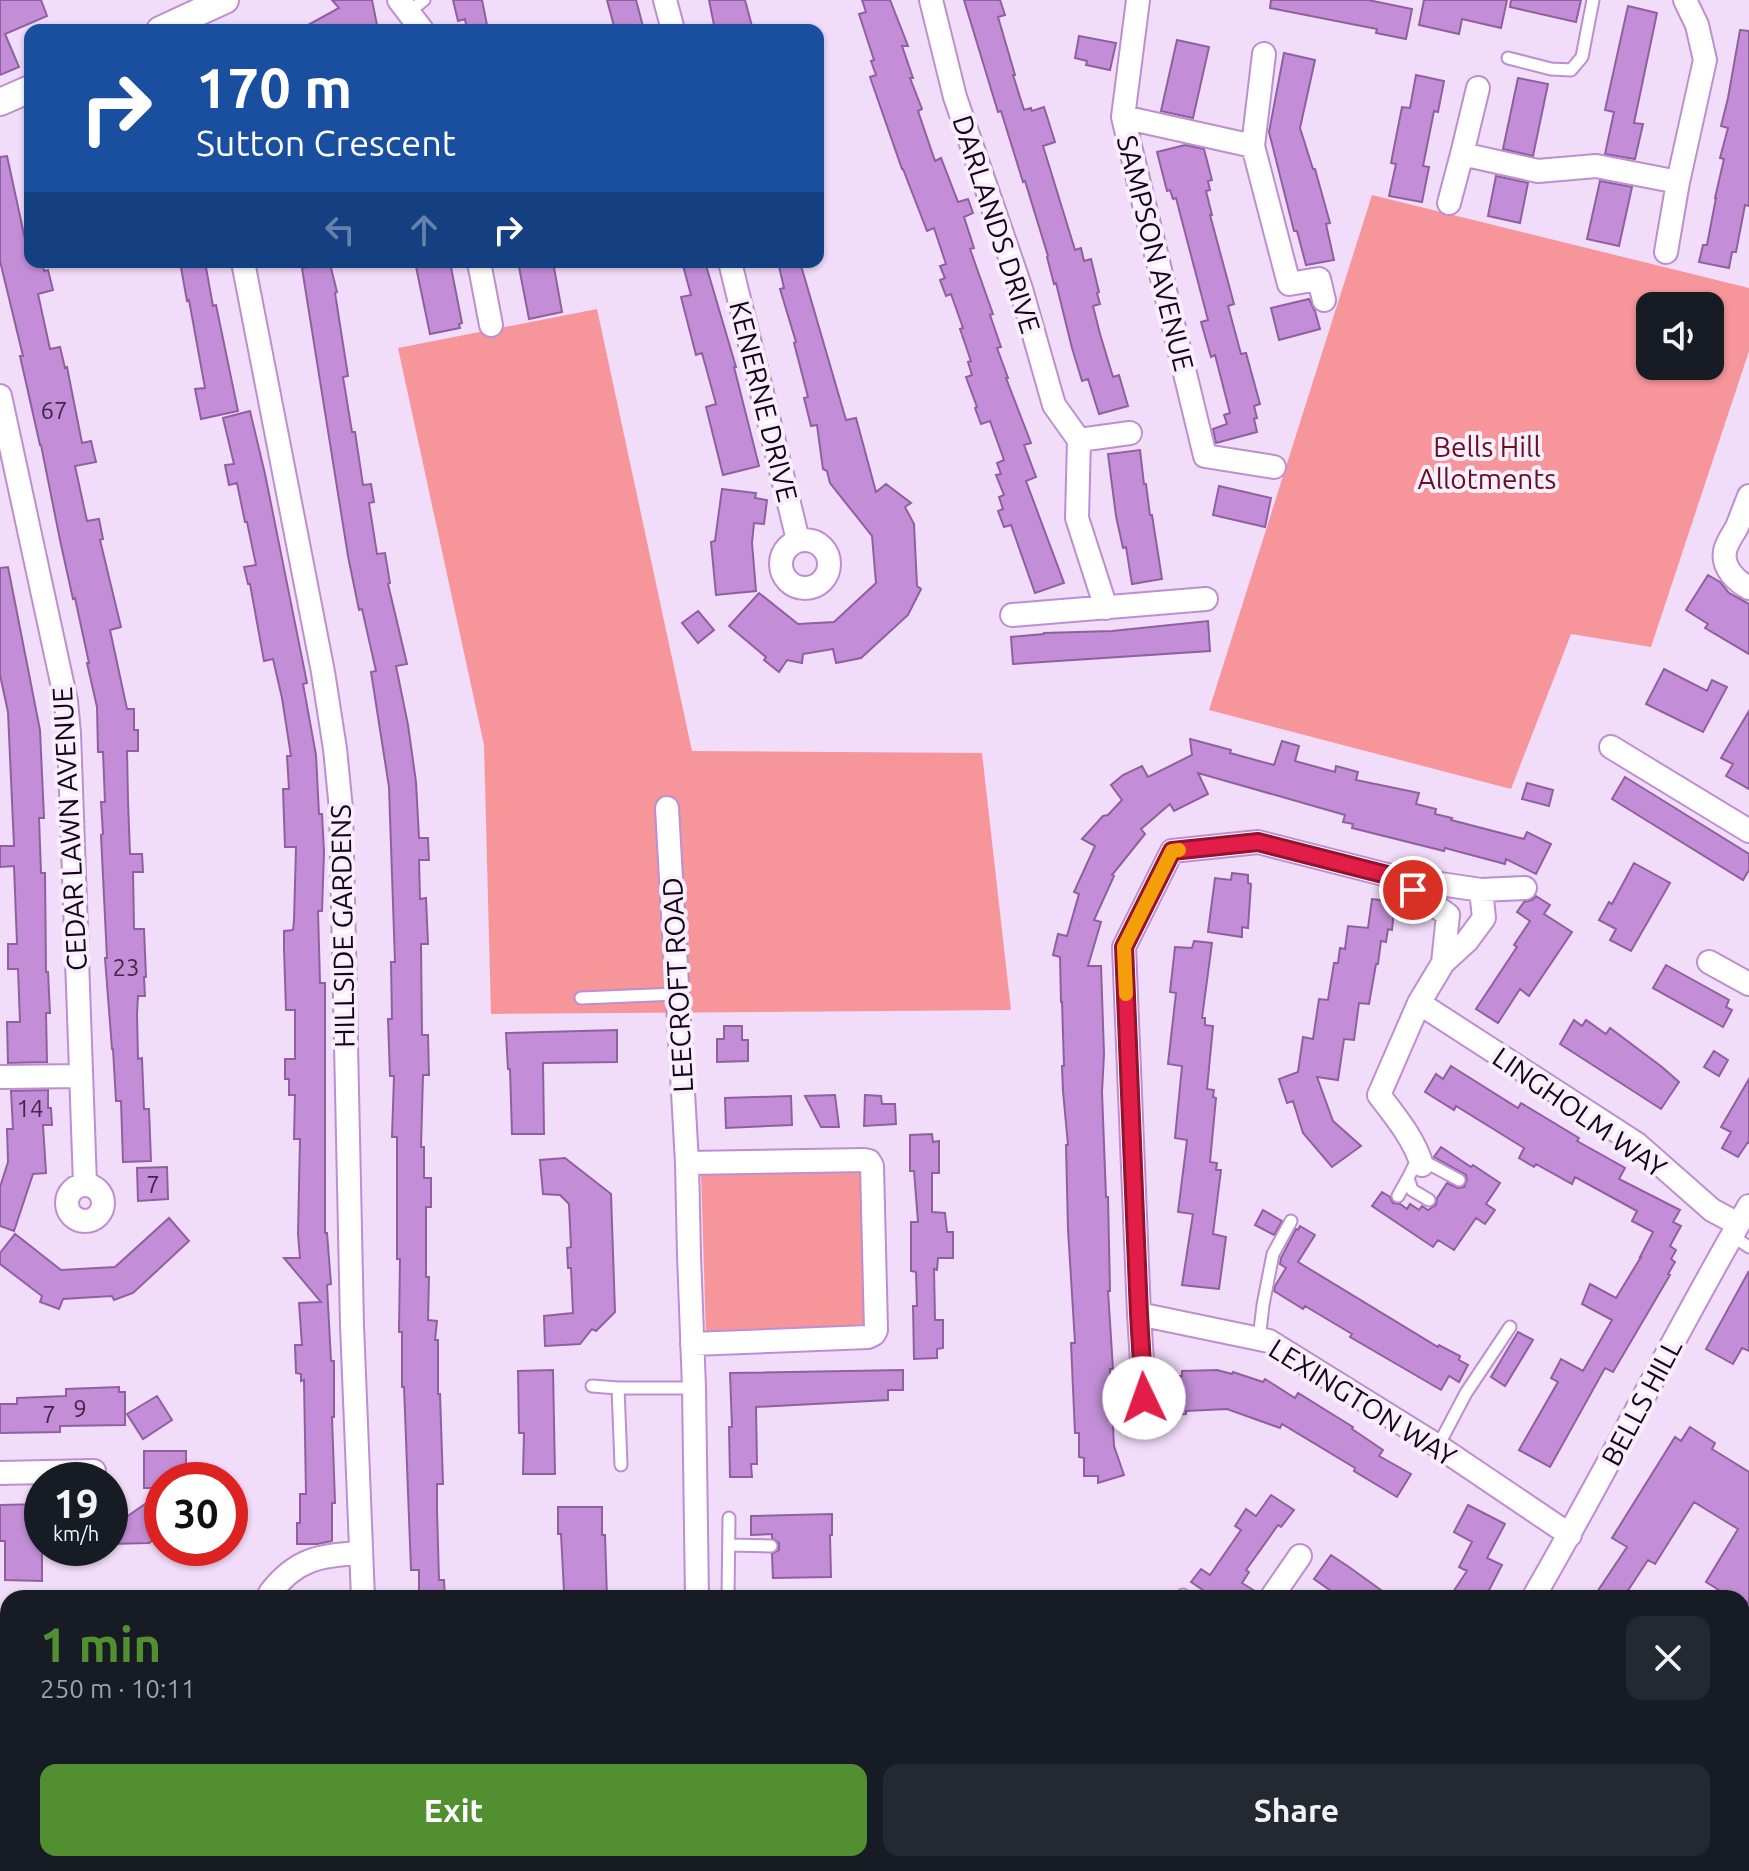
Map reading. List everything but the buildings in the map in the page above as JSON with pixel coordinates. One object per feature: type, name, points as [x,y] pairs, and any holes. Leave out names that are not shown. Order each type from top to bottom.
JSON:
[{"type":"street","points":[[181,24],[225,0]]},
{"type":"street","points":[[665,0],[671,24]]},
{"type":"street","name":"DARLANDS DRIVE","points":[[931,0],[955,97],[1021,289],[1054,405],[1079,440]]},
{"type":"street","name":"SAMPSON AVENUE","points":[[1138,0],[1123,117],[1205,456],[1274,467]]},
{"type":"street","points":[[1666,252],[1705,60],[1697,25],[1685,0]]},
{"type":"street","points":[[1264,54],[1253,146],[1289,284],[1319,279],[1324,300]]},
{"type":"street","points":[[1449,203],[1478,88]]},
{"type":"street","points":[[0,102],[24,92]]},
{"type":"street","points":[[1123,117],[1253,146]]},
{"type":"street","points":[[1462,154],[1538,171],[1596,166],[1678,182]]},
{"type":"street","name":"HILLSIDE GARDENS","points":[[244,268],[323,672],[341,809],[352,1325],[363,1590]]},
{"type":"street","points":[[480,268],[491,325]]},
{"type":"street","name":"KENERNE DRIVE","points":[[731,268],[798,540]]},
{"type":"street","name":"CEDAR LAWN AVENUE","points":[[0,396],[66,701],[85,1184]]},
{"type":"street","points":[[1106,608],[1077,518],[1079,440],[1130,433]]},
{"type":"street","points":[[1749,496],[1725,552],[1731,574],[1749,588]]},
{"type":"street","points":[[1012,615],[1206,599]]},
{"type":"street","points":[[1611,747],[1749,831]]},
{"type":"street","name":"LEECROFT ROAD","points":[[667,808],[687,1163],[697,1590]]},
{"type":"street","points":[[1146,1426],[1124,947],[1172,851],[1258,842],[1395,877],[1481,890],[1525,888]]},
{"type":"street","points":[[1395,877],[1448,915],[1443,963]]},
{"type":"street","points":[[1415,1172],[1417,1150],[1379,1095],[1419,1003],[1443,963],[1467,941],[1484,918],[1481,890]]},
{"type":"street","points":[[1709,962],[1749,984]]},
{"type":"street","name":"LINGHOLM WAY","points":[[1419,1003],[1637,1144],[1712,1210],[1742,1228]]},
{"type":"street","points":[[0,1077],[81,1076]]},
{"type":"street","points":[[687,1163],[864,1160],[872,1166],[874,1334],[868,1337],[692,1344]]},
{"type":"street","name":"BELLS HILL","points":[[1538,1590],[1654,1376],[1742,1228]]},
{"type":"street","name":"LEXINGTON WAY","points":[[1139,1314],[1269,1341],[1438,1446],[1570,1535]]},
{"type":"street","points":[[0,1473],[24,1472]]},
{"type":"street","points":[[272,1590],[291,1570],[309,1561],[337,1554],[361,1553]]},
{"type":"street","points":[[1277,1590],[1300,1556]]},
{"type":"lane","points":[[1508,58],[1551,69],[1571,70],[1582,57],[1593,0]]},
{"type":"lane","points":[[581,998],[677,994]]},
{"type":"lane","points":[[1398,1196],[1415,1172],[1431,1165],[1459,1180]]},
{"type":"lane","points":[[1415,1172],[1412,1190],[1429,1200]]},
{"type":"lane","points":[[1259,1339],[1273,1254],[1291,1221]]},
{"type":"lane","points":[[1438,1446],[1466,1393],[1510,1327]]},
{"type":"lane","points":[[592,1386],[694,1388]]},
{"type":"lane","points":[[618,1388],[621,1465]]},
{"type":"lane","points":[[728,1590],[729,1518]]},
{"type":"lane","points":[[729,1545],[771,1546]]},
{"type":"green space","name":"Bells Hill Allotments","points":[[1372,195],[1749,288],[1749,351],[1651,647],[1571,634],[1511,789],[1209,710]]},
{"type":"green space","points":[[597,309],[692,751],[982,753],[1011,1010],[491,1014],[484,745],[398,348]]},
{"type":"green space","points":[[862,1170],[867,1324],[706,1336],[701,1173]]},
{"type":"slow traffic","points":[[1126,994],[1124,947],[1172,851],[1179,850]]},
{"type":"route","points":[[1144,1398],[1124,947],[1172,851],[1258,842],[1395,877],[1413,890]]}]
